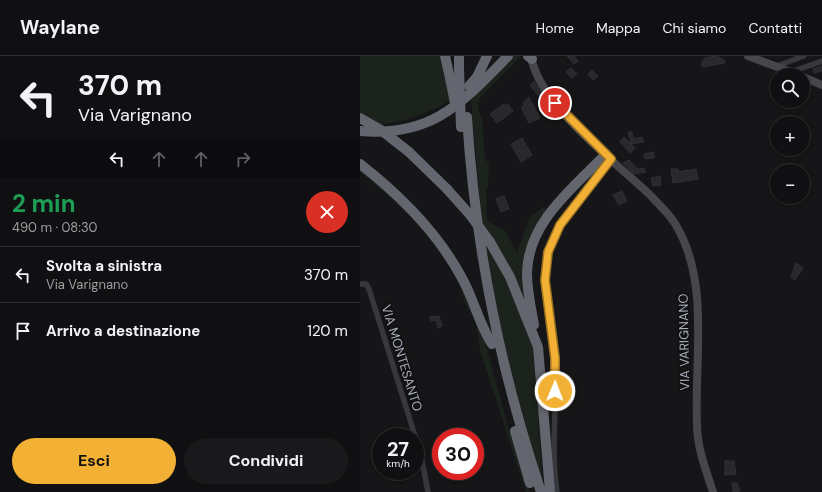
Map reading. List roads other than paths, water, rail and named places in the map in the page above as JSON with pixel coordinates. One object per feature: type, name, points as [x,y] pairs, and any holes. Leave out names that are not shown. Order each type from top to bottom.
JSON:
[{"type":"highway","points":[[445,56],[461,127]]},
{"type":"highway","points":[[459,56],[462,68],[467,117],[470,169],[480,244],[494,325],[517,418],[540,492]]},
{"type":"highway","points":[[465,56],[462,68],[461,127],[464,170],[475,253],[492,344],[520,453],[533,492]]},
{"type":"highway","points":[[360,127],[385,127],[412,121],[438,111],[457,98],[477,77],[487,56]]},
{"type":"highway","points":[[360,131],[378,133],[398,130],[442,116],[474,91],[508,56]]},
{"type":"highway","points":[[360,118],[380,130],[409,152],[447,189],[471,216],[490,242],[510,277],[538,346]]},
{"type":"highway","points":[[550,492],[538,346],[528,290],[527,272],[529,256],[534,240],[544,220],[554,208],[608,156]]},
{"type":"highway","points":[[360,164],[385,183],[407,205],[450,257],[464,280],[480,317],[484,332],[492,344]]},
{"type":"street","points":[[748,56],[782,68]]},
{"type":"street","points":[[777,66],[804,56]]},
{"type":"street","name":"VIA VARIGNANO","points":[[530,57],[542,84],[555,103],[670,216],[678,228],[688,255],[697,299],[698,440],[712,492]]},
{"type":"street","points":[[807,68],[822,62]]},
{"type":"street","points":[[810,80],[822,85]]},
{"type":"street","points":[[556,492],[554,469],[555,358],[545,280],[546,258],[560,225],[608,156]]},
{"type":"street","name":"VIA MONTESANTO","points":[[360,284],[366,284],[369,289],[421,455],[428,492]]}]
